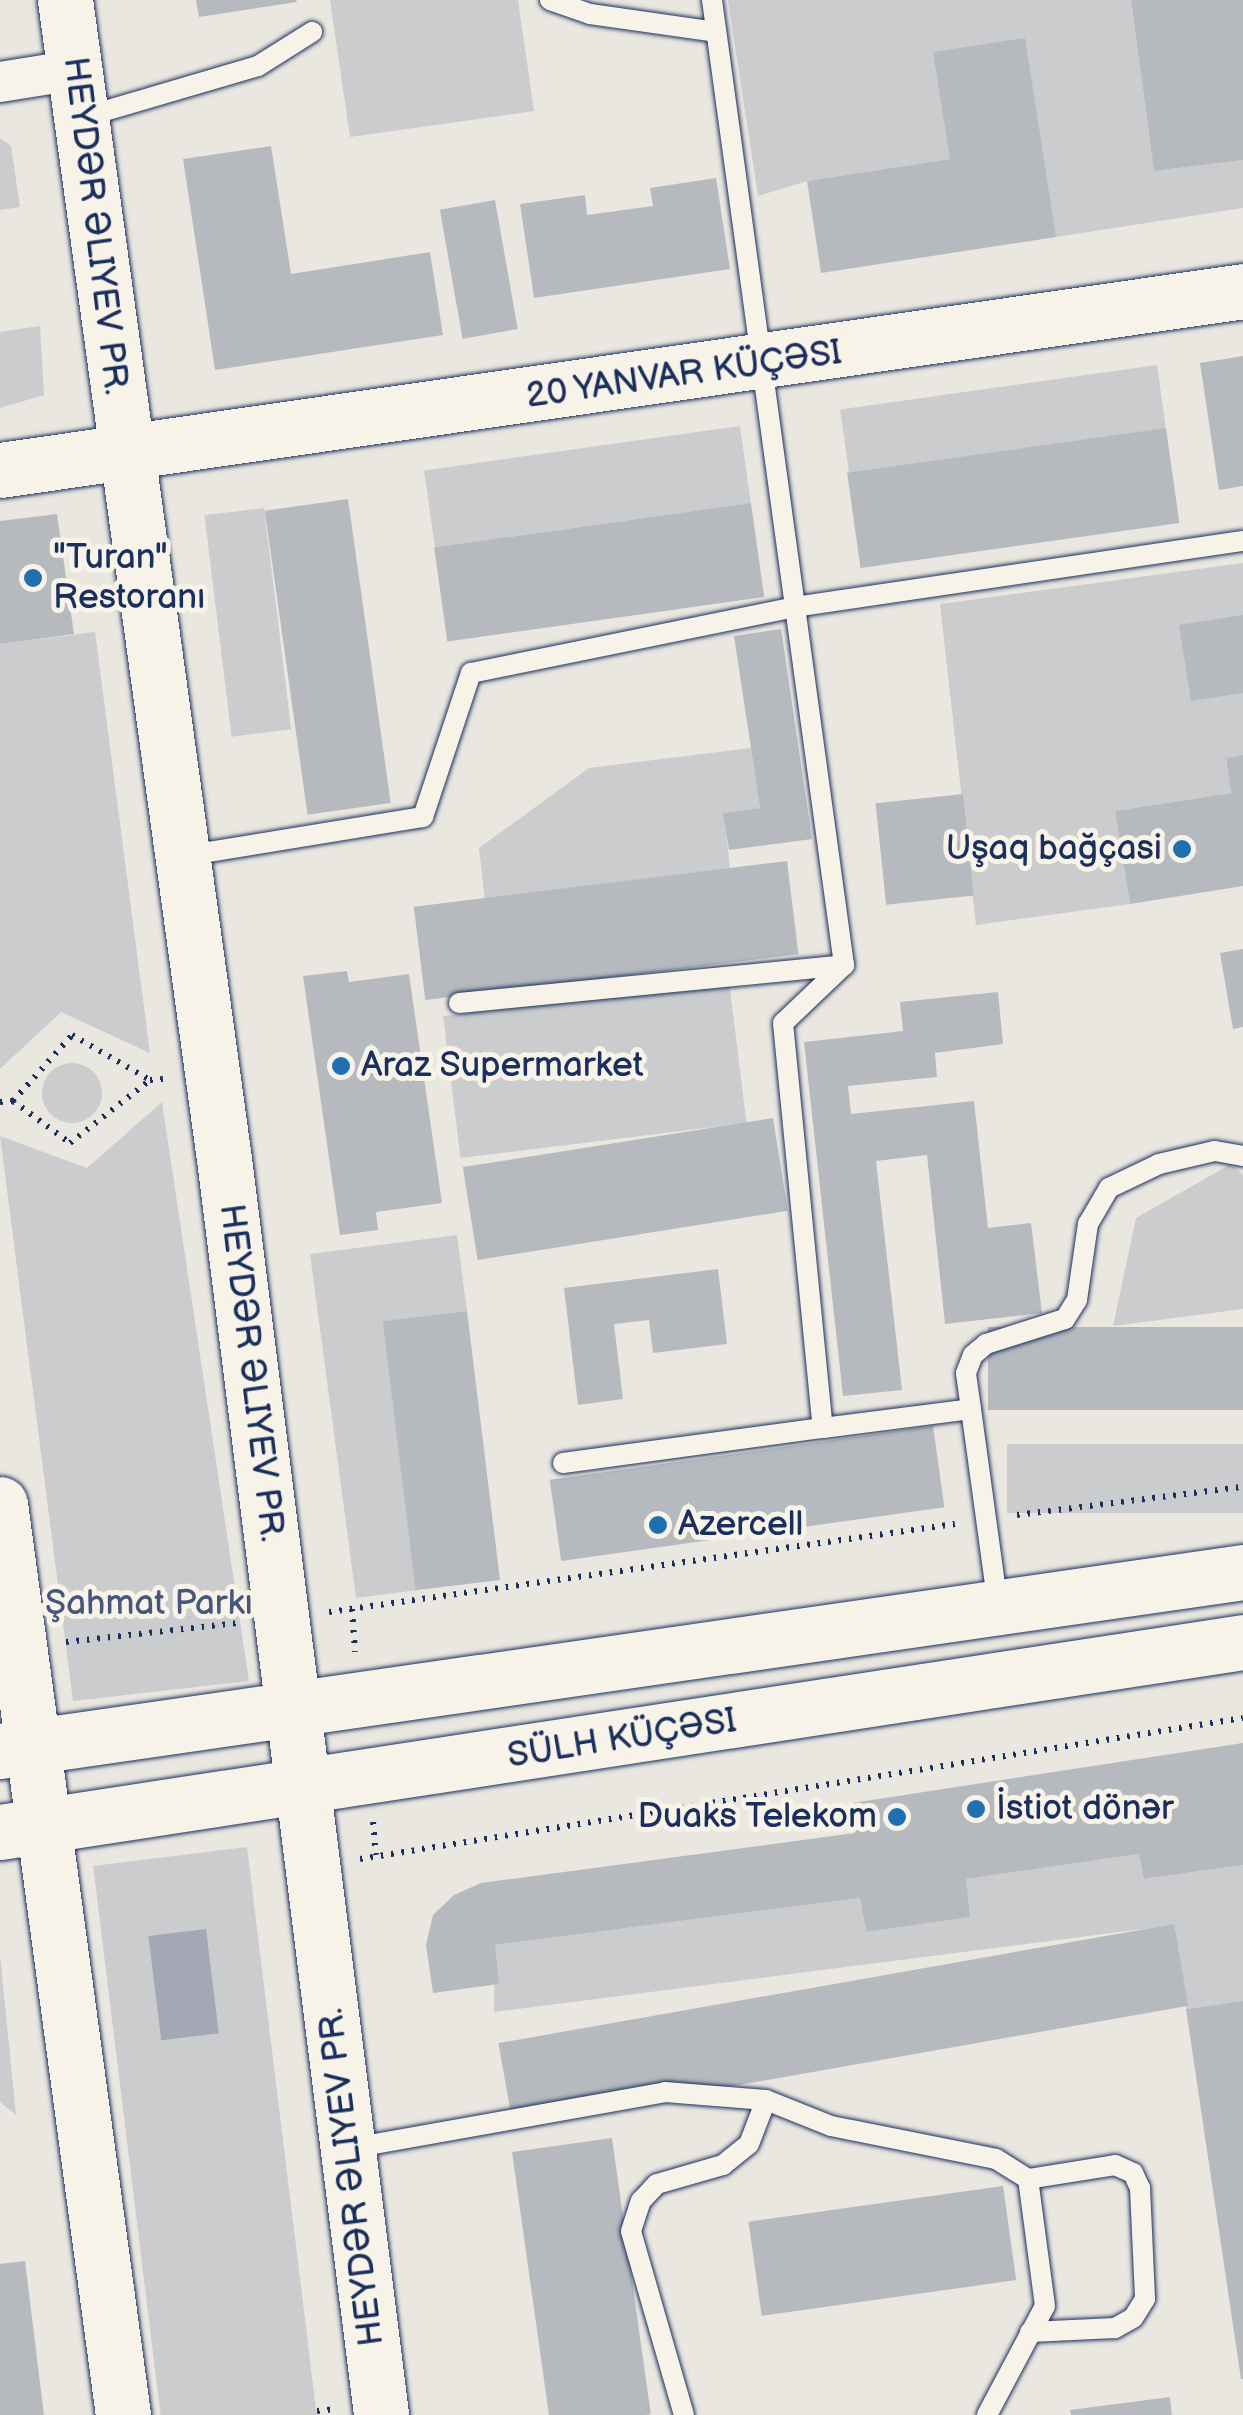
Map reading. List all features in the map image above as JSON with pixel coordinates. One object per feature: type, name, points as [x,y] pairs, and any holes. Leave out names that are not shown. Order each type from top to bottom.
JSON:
[{"type":"main road","name":"HEYDƏR ƏLIYEV PR.","points":[[65,0],[284,1618],[381,2415]]},
{"type":"main road","name":"20 YANVAR KÜÇƏSI","points":[[125,452],[762,365],[1243,291]]},
{"type":"main road","points":[[0,470],[125,452]]},
{"type":"main road","points":[[0,1504],[21,1647],[18,1748],[23,1829],[122,2415]]},
{"type":"main road","points":[[18,1748],[1243,1572]]},
{"type":"main road","name":"SÜLH KÜÇƏSI","points":[[23,1829],[1243,1642]]},
{"type":"street","points":[[0,82],[77,94]]},
{"type":"lane","points":[[550,0],[590,14],[716,32]]},
{"type":"lane","points":[[712,0],[844,965]]},
{"type":"lane","points":[[77,94],[258,66],[312,32]]},
{"type":"lane","points":[[180,857],[424,817],[472,673],[795,607],[1243,542]]},
{"type":"lane","points":[[459,1003],[844,965]]},
{"type":"lane","points":[[824,1428],[783,1023],[844,965]]},
{"type":"lane","points":[[998,1607],[966,1374],[972,1355],[986,1344],[1065,1319],[1077,1300],[1088,1224],[1109,1188],[1159,1164],[1215,1151],[1243,1156]]},
{"type":"lane","points":[[562,1464],[971,1409]]},
{"type":"lane","points":[[350,2148],[665,2092],[766,2100],[831,2126],[996,2159],[1028,2180],[1115,2164],[1133,2173],[1140,2188],[1145,2298],[1133,2318],[1115,2328],[1030,2332]]},
{"type":"lane","points":[[684,2415],[632,2232],[641,2202],[657,2184],[723,2165],[749,2144],[766,2100]]},
{"type":"lane","points":[[987,2415],[1045,2306],[1028,2180]]},
{"type":"path","points":[[12,1101],[72,1035],[150,1080]]},
{"type":"path","points":[[0,1102],[12,1101],[70,1143],[150,1080],[211,1074]]},
{"type":"path","points":[[21,1647],[284,1618],[986,1519],[1243,1487]]},
{"type":"path","points":[[376,1856],[1243,1718]]},
{"type":"green space","points":[[330,0],[518,0],[534,111],[350,137]]},
{"type":"green space","points":[[728,0],[1131,0],[1154,171],[1243,160],[1243,208],[1056,237],[950,159],[807,181],[758,196]]},
{"type":"green space","points":[[0,138],[11,146],[20,207],[0,210]]},
{"type":"green space","points":[[40,326],[44,395],[0,408],[0,332]]},
{"type":"green space","points":[[1157,365],[1166,428],[849,473],[840,410]]},
{"type":"green space","points":[[740,426],[751,503],[435,548],[424,470]]},
{"type":"green space","points":[[264,508],[291,729],[232,737],[204,515]]},
{"type":"green space","points":[[1243,563],[1243,755],[1226,758],[1231,793],[1115,811],[1130,904],[976,925],[940,604]]},
{"type":"green space","points":[[95,632],[150,1053],[61,1012],[0,1069],[0,644]]},
{"type":"green space","points":[[751,748],[760,808],[724,813],[730,869],[485,901],[479,848],[589,768]]},
{"type":"green space","points":[[729,981],[746,1123],[461,1158],[443,1016]]},
{"type":"green space","points":[[72,1063],[93,1072],[102,1093],[93,1114],[72,1123],[51,1114],[42,1093],[51,1072]]},
{"type":"green space","name":"Şahmat Parkı","points":[[162,1102],[249,1681],[73,1701],[0,1136],[87,1168]]},
{"type":"green space","points":[[1231,1164],[1243,1175],[1243,1309],[1113,1326],[1136,1218]]},
{"type":"green space","points":[[457,1235],[467,1311],[383,1323],[418,1590],[356,1598],[310,1254]]},
{"type":"green space","points":[[1007,1444],[1243,1444],[1243,1513],[1007,1513]]},
{"type":"green space","points":[[247,1847],[317,2415],[161,2415],[93,1866]]},
{"type":"green space","points":[[1139,1854],[1145,1879],[1243,1865],[1243,2001],[1186,2009],[1174,1925],[494,2012],[495,1945],[860,1898],[866,1932],[969,1917],[966,1879]]},
{"type":"green space","points":[[0,1955],[16,2115],[0,2102]]},
{"type":"shaded area","points":[[206,1929],[219,2033],[161,2040],[148,1936]]},
{"type":"building","points":[[196,0],[296,0],[297,2],[199,17]]},
{"type":"building","points":[[1131,0],[1243,0],[1243,160],[1154,171]]},
{"type":"building","points":[[1025,38],[1056,237],[821,273],[807,181],[950,159],[933,52]]},
{"type":"building","points":[[271,146],[291,274],[430,252],[443,335],[215,370],[183,159]]},
{"type":"building","points":[[716,178],[730,269],[534,298],[520,204],[585,195],[587,215],[653,206],[650,188]]},
{"type":"building","points":[[495,200],[518,329],[463,339],[440,210]]},
{"type":"building","points":[[1243,356],[1243,486],[1219,490],[1200,363]]},
{"type":"building","points":[[1166,428],[1179,523],[860,568],[847,473]]},
{"type":"building","points":[[348,499],[391,803],[308,815],[265,511]]},
{"type":"building","points":[[751,503],[764,597],[447,642],[434,548]]},
{"type":"building","name":"\"Turan\" Restoranı","points":[[57,514],[74,634],[0,644],[0,521]]},
{"type":"building","points":[[1243,615],[1243,693],[1191,701],[1179,625]]},
{"type":"building","points":[[781,629],[812,839],[729,850],[723,813],[760,808],[734,636]]},
{"type":"building","name":"Uşaq bağçasi","points":[[1243,755],[1243,886],[1130,904],[1115,811],[1231,793],[1226,758]]},
{"type":"building","points":[[963,794],[974,895],[886,905],[875,803]]},
{"type":"building","points":[[787,861],[798,954],[425,1000],[414,907]]},
{"type":"building","points":[[1243,949],[1243,1027],[1233,1029],[1220,953]]},
{"type":"building","points":[[347,971],[349,982],[409,974],[442,1203],[376,1212],[378,1230],[340,1235],[303,976]]},
{"type":"building","points":[[998,992],[1003,1044],[935,1053],[937,1077],[848,1086],[851,1114],[974,1101],[988,1228],[1031,1223],[1042,1313],[945,1324],[927,1155],[876,1161],[902,1390],[843,1396],[804,1042],[903,1031],[900,1002]]},
{"type":"building","points":[[773,1118],[788,1211],[478,1260],[463,1167]]},
{"type":"building","points":[[718,1269],[727,1344],[653,1353],[649,1320],[614,1324],[623,1399],[578,1405],[564,1288]]},
{"type":"building","points":[[467,1311],[500,1580],[416,1590],[383,1321]]},
{"type":"building","points":[[988,1327],[1243,1327],[1243,1410],[988,1410]]},
{"type":"building","points":[[933,1426],[944,1507],[561,1561],[550,1480]]},
{"type":"building","points":[[1243,1743],[1243,1865],[1144,1879],[1139,1854],[966,1879],[970,1917],[866,1932],[860,1898],[495,1945],[499,1984],[433,1993],[426,1945],[433,1915],[454,1895],[481,1883],[855,1833],[852,1803]]},
{"type":"building","points":[[1174,1924],[1188,2006],[513,2125],[498,2043]]},
{"type":"building","points":[[1243,2001],[1243,2379],[1241,2379],[1186,2009]]},
{"type":"building","points":[[612,2138],[651,2414],[549,2415],[512,2152]]},
{"type":"building","points":[[1003,2186],[1016,2280],[762,2316],[749,2222]]},
{"type":"building","points":[[25,2261],[44,2415],[0,2415],[0,2264]]},
{"type":"building","points":[[1170,2397],[1172,2415],[1071,2415],[1070,2410]]},
{"type":"place","name":"\"Turan\" Restoranı","points":[[33,578]]},
{"type":"place","name":"Uşaq bağçasi","points":[[1182,849]]},
{"type":"place","name":"Araz Supermarket","points":[[341,1066]]},
{"type":"place","name":"Azercell","points":[[658,1525]]},
{"type":"place","name":"İstiot dönәr","points":[[976,1809]]},
{"type":"place","name":"Duaks Telekom","points":[[897,1817]]}]
